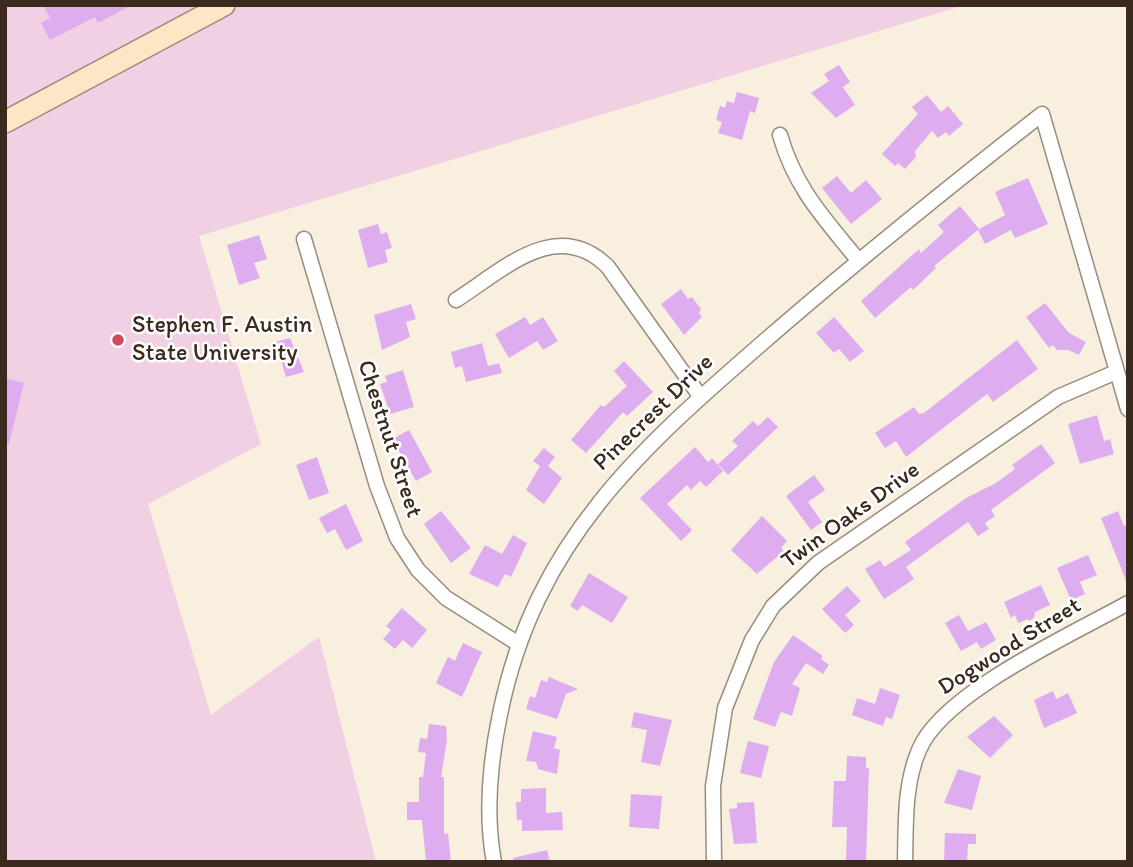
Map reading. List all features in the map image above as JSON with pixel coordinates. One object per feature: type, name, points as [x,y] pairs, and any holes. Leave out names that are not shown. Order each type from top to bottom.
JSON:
[{"type":"main road","points":[[5,122],[224,5]]},
{"type":"street","name":"Pinecrest Drive","points":[[494,862],[489,819],[491,773],[496,732],[517,643],[545,582],[588,514],[637,458],[700,397],[858,260],[1042,114],[1116,372]]},
{"type":"street","points":[[780,135],[802,191],[858,260]]},
{"type":"street","name":"Chestnut Street","points":[[304,239],[377,486],[397,538],[418,570],[446,598],[517,643]]},
{"type":"street","points":[[456,300],[543,247],[567,244],[589,250],[608,267],[700,397]]},
{"type":"street","points":[[1116,372],[1128,409]]},
{"type":"street","name":"Twin Oaks Drive","points":[[714,862],[713,786],[725,708],[752,640],[774,606],[818,563],[1058,397],[1116,372]]},
{"type":"street","name":"Dogwood Street","points":[[905,862],[906,812],[914,762],[924,740],[940,718],[992,680],[1128,603]]},
{"type":"shaded area","name":"Stephen F. Austin State University","points":[[5,5],[965,5],[199,236],[261,444],[148,504],[211,715],[319,637],[376,862],[5,862]]},
{"type":"building","points":[[43,5],[132,5],[98,23],[95,17],[50,40],[41,23],[50,18]]},
{"type":"building","points":[[839,65],[850,82],[843,87],[855,105],[836,118],[811,93],[829,81],[824,74]]},
{"type":"building","points":[[737,92],[759,98],[755,113],[750,111],[742,140],[718,133],[722,122],[716,120],[720,106],[725,108],[727,101],[734,103]]},
{"type":"building","points":[[927,95],[941,112],[948,106],[963,124],[949,136],[946,132],[938,138],[932,131],[915,151],[916,157],[905,169],[898,163],[895,166],[882,154],[918,114],[912,107]]},
{"type":"building","points":[[837,176],[851,193],[866,180],[882,199],[851,224],[822,188]]},
{"type":"building","points":[[1028,178],[1048,224],[1015,238],[1011,230],[985,244],[978,230],[934,266],[936,268],[913,290],[911,287],[875,318],[861,301],[919,249],[921,253],[944,232],[938,225],[960,206],[979,229],[1005,215],[995,192]]},
{"type":"building","points":[[378,224],[381,234],[387,232],[392,248],[385,250],[388,262],[368,268],[358,230]]},
{"type":"building","points":[[259,235],[267,259],[254,263],[260,278],[239,285],[227,245]]},
{"type":"building","points":[[681,289],[688,299],[692,297],[701,309],[699,313],[702,317],[684,335],[661,304]]},
{"type":"building","points":[[1045,303],[1069,333],[1086,342],[1079,355],[1068,350],[1057,350],[1053,345],[1049,348],[1026,317]]},
{"type":"building","points":[[411,304],[416,319],[406,322],[410,337],[382,350],[374,315]]},
{"type":"building","points":[[525,317],[530,325],[543,317],[558,341],[543,350],[537,341],[509,358],[495,334]]},
{"type":"building","points":[[834,317],[864,351],[850,362],[839,349],[834,353],[816,333]]},
{"type":"building","points":[[290,338],[304,372],[286,377],[275,342]]},
{"type":"building","points":[[1017,340],[1038,369],[993,402],[987,394],[906,457],[896,441],[885,448],[875,433],[914,407],[919,414],[924,413]]},
{"type":"building","points":[[482,343],[488,366],[499,363],[502,373],[466,382],[462,366],[455,368],[451,352]]},
{"type":"building","points":[[624,361],[653,392],[627,416],[623,412],[586,453],[571,440],[601,405],[604,407],[627,386],[614,371]]},
{"type":"building","points":[[403,370],[414,407],[390,414],[380,384],[387,382],[385,376]]},
{"type":"building","points":[[5,378],[24,383],[9,444],[5,443]]},
{"type":"building","points":[[1097,415],[1104,441],[1110,439],[1114,454],[1080,464],[1068,424]]},
{"type":"building","points":[[768,417],[778,427],[728,475],[718,464],[738,446],[732,441],[753,421],[758,426]]},
{"type":"building","points":[[409,430],[432,472],[416,481],[392,439]]},
{"type":"building","points":[[1041,444],[1055,463],[991,510],[995,516],[985,523],[989,529],[978,536],[968,522],[906,567],[914,579],[884,599],[865,569],[880,560],[884,567],[911,550],[905,542],[966,498],[996,483],[1015,469],[1012,465]]},
{"type":"building","points":[[695,447],[708,462],[712,458],[723,471],[706,487],[700,481],[691,490],[687,485],[667,504],[692,530],[681,541],[640,498]]},
{"type":"building","points":[[544,448],[555,457],[548,466],[562,478],[544,504],[526,490],[540,466],[533,461]]},
{"type":"building","points":[[317,457],[329,493],[309,500],[296,465]]},
{"type":"building","points":[[814,475],[825,490],[808,502],[822,522],[811,530],[786,496]]},
{"type":"building","points":[[346,504],[363,541],[346,550],[335,529],[327,533],[319,518]]},
{"type":"building","points":[[441,511],[471,548],[451,563],[424,524]]},
{"type":"building","points":[[1118,511],[1124,526],[1128,524],[1127,583],[1101,518]]},
{"type":"building","points":[[762,516],[787,541],[781,548],[784,551],[757,574],[731,550]]},
{"type":"building","points":[[513,535],[527,543],[511,577],[505,574],[498,587],[469,574],[485,545],[502,554]]},
{"type":"building","points":[[1088,555],[1097,575],[1080,582],[1085,594],[1071,600],[1057,568]]},
{"type":"building","points":[[589,573],[628,597],[612,623],[582,605],[578,611],[570,606]]},
{"type":"building","points":[[1041,585],[1050,605],[1035,612],[1034,618],[1029,621],[1028,619],[1018,623],[1015,615],[1011,618],[1004,602]]},
{"type":"building","points":[[847,586],[861,601],[845,615],[854,625],[845,633],[822,609]]},
{"type":"building","points":[[402,608],[427,630],[412,648],[403,640],[395,649],[383,639],[391,630],[386,626]]},
{"type":"building","points":[[959,615],[968,631],[986,622],[996,640],[981,649],[977,642],[961,651],[945,623]]},
{"type":"building","points":[[793,635],[823,656],[821,659],[829,665],[823,674],[806,663],[792,684],[800,688],[792,716],[781,712],[775,727],[753,719],[774,662]]},
{"type":"building","points":[[463,643],[482,652],[462,697],[436,683],[448,657],[455,661]]},
{"type":"building","points":[[549,677],[578,689],[566,694],[557,719],[526,709],[530,696],[535,698],[541,680],[547,682]]},
{"type":"building","points":[[880,688],[900,695],[892,719],[886,717],[883,726],[852,715],[857,698],[875,704]]},
{"type":"building","points":[[1053,691],[1056,699],[1068,693],[1077,713],[1044,728],[1034,700]]},
{"type":"building","points":[[634,712],[672,720],[660,766],[641,762],[647,730],[631,727]]},
{"type":"building","points":[[994,716],[1013,735],[990,758],[967,737]]},
{"type":"building","points":[[429,724],[446,726],[447,740],[441,777],[444,777],[444,834],[448,833],[451,862],[426,862],[422,820],[407,820],[407,802],[419,802],[419,777],[423,777],[426,753],[418,752],[420,738],[427,739]]},
{"type":"building","points":[[533,731],[557,737],[554,748],[560,750],[557,774],[538,769],[536,762],[526,761]]},
{"type":"building","points":[[748,741],[769,746],[761,778],[740,773]]},
{"type":"building","points":[[847,756],[866,757],[866,768],[869,768],[866,862],[846,862],[847,827],[832,827],[834,781],[846,781]]},
{"type":"building","points":[[958,769],[981,776],[972,810],[944,803]]},
{"type":"building","points":[[546,788],[546,813],[562,812],[563,830],[522,831],[522,820],[517,820],[516,802],[521,802],[521,789]]},
{"type":"building","points":[[631,794],[662,796],[659,829],[629,827]]},
{"type":"building","points":[[754,802],[757,843],[734,844],[729,809],[737,808],[737,803]]},
{"type":"building","points":[[945,833],[976,834],[976,844],[968,844],[967,862],[944,862]]},
{"type":"building","points":[[547,850],[550,862],[514,862],[513,858]]},
{"type":"place","name":"Stephen F. Austin State University","points":[[118,340]]}]
